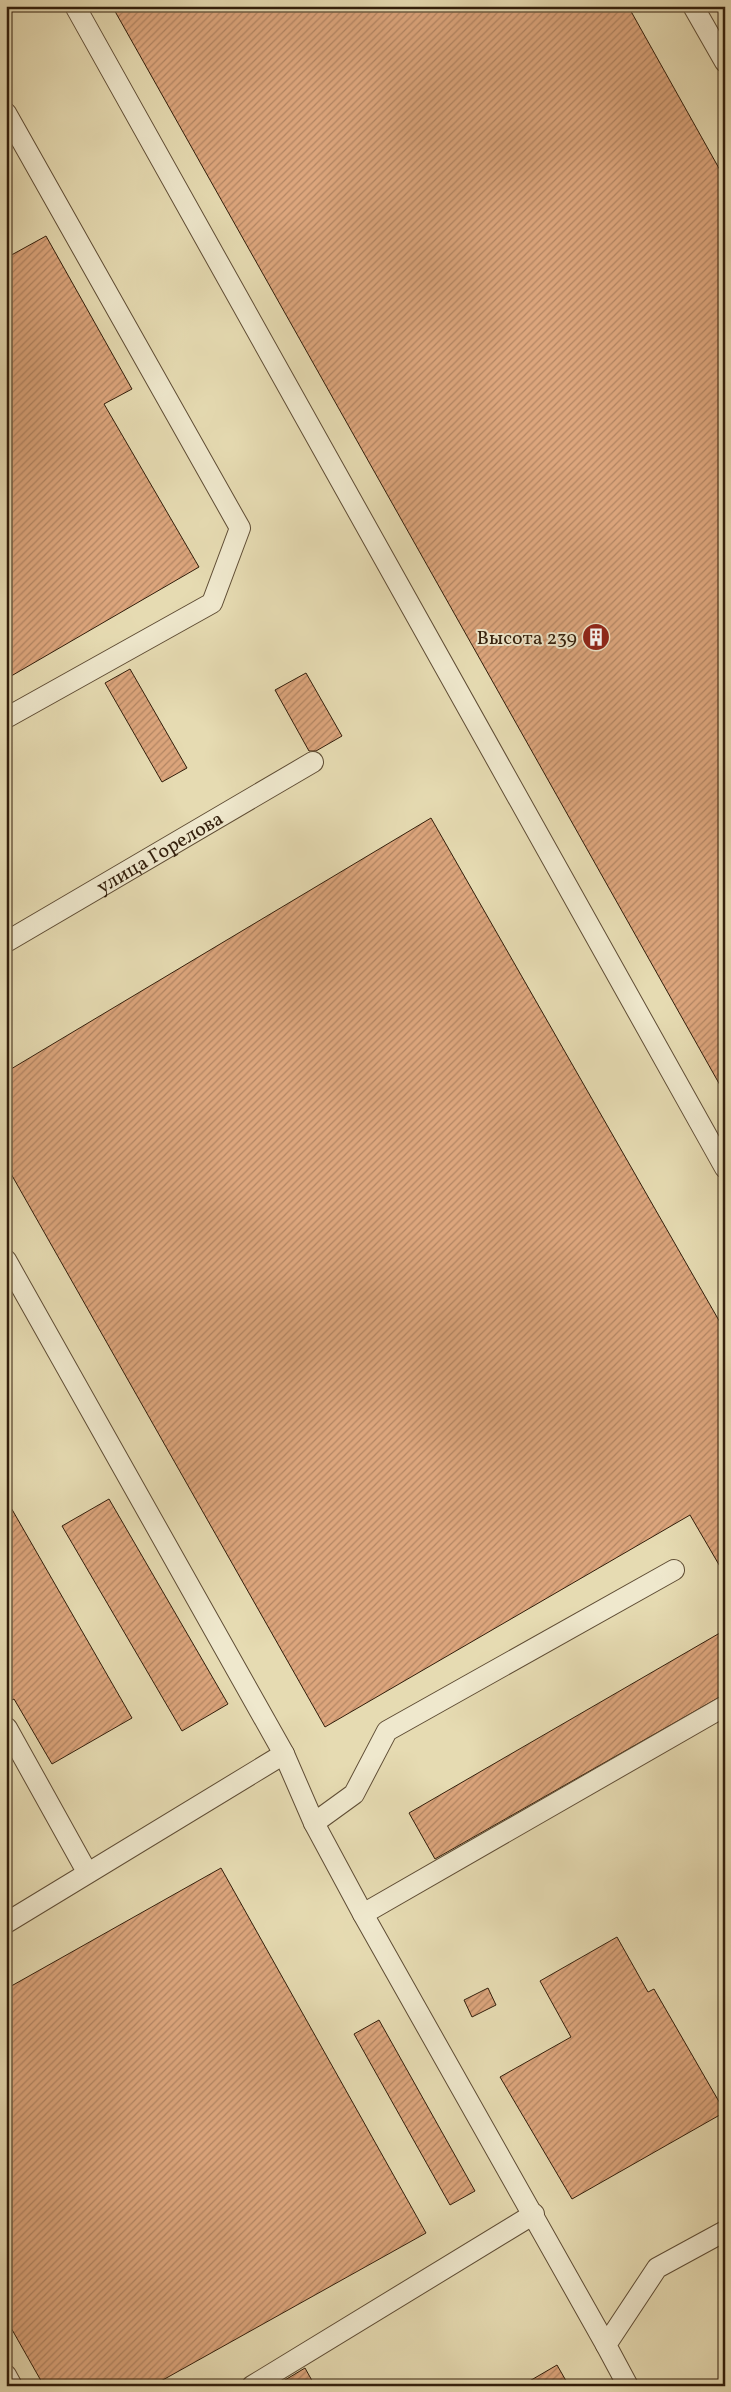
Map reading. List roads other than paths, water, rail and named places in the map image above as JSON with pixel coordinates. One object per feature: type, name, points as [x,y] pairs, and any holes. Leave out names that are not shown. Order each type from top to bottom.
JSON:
[{"type":"street","points":[[75,6],[725,1168]]},
{"type":"street","points":[[693,6],[725,62]]},
{"type":"street","points":[[6,113],[240,528],[212,603],[6,718]]},
{"type":"street","name":"улица Горелова","points":[[6,942],[313,762]]},
{"type":"street","points":[[6,1260],[284,1754],[314,1823],[363,1914],[534,2214],[628,2386]]},
{"type":"street","points":[[314,1823],[354,1794],[387,1731],[674,1570]]},
{"type":"street","points":[[363,1914],[725,1706]]},
{"type":"street","points":[[7,1728],[87,1872]]},
{"type":"street","points":[[8,1919],[284,1754]]},
{"type":"street","points":[[252,2386],[534,2214]]},
{"type":"street","points":[[606,2345],[657,2268],[725,2231]]},
{"type":"street","points":[[6,2376],[12,2386]]},
{"type":"place","name":"Высота 239","points":[[596,637]]}]
